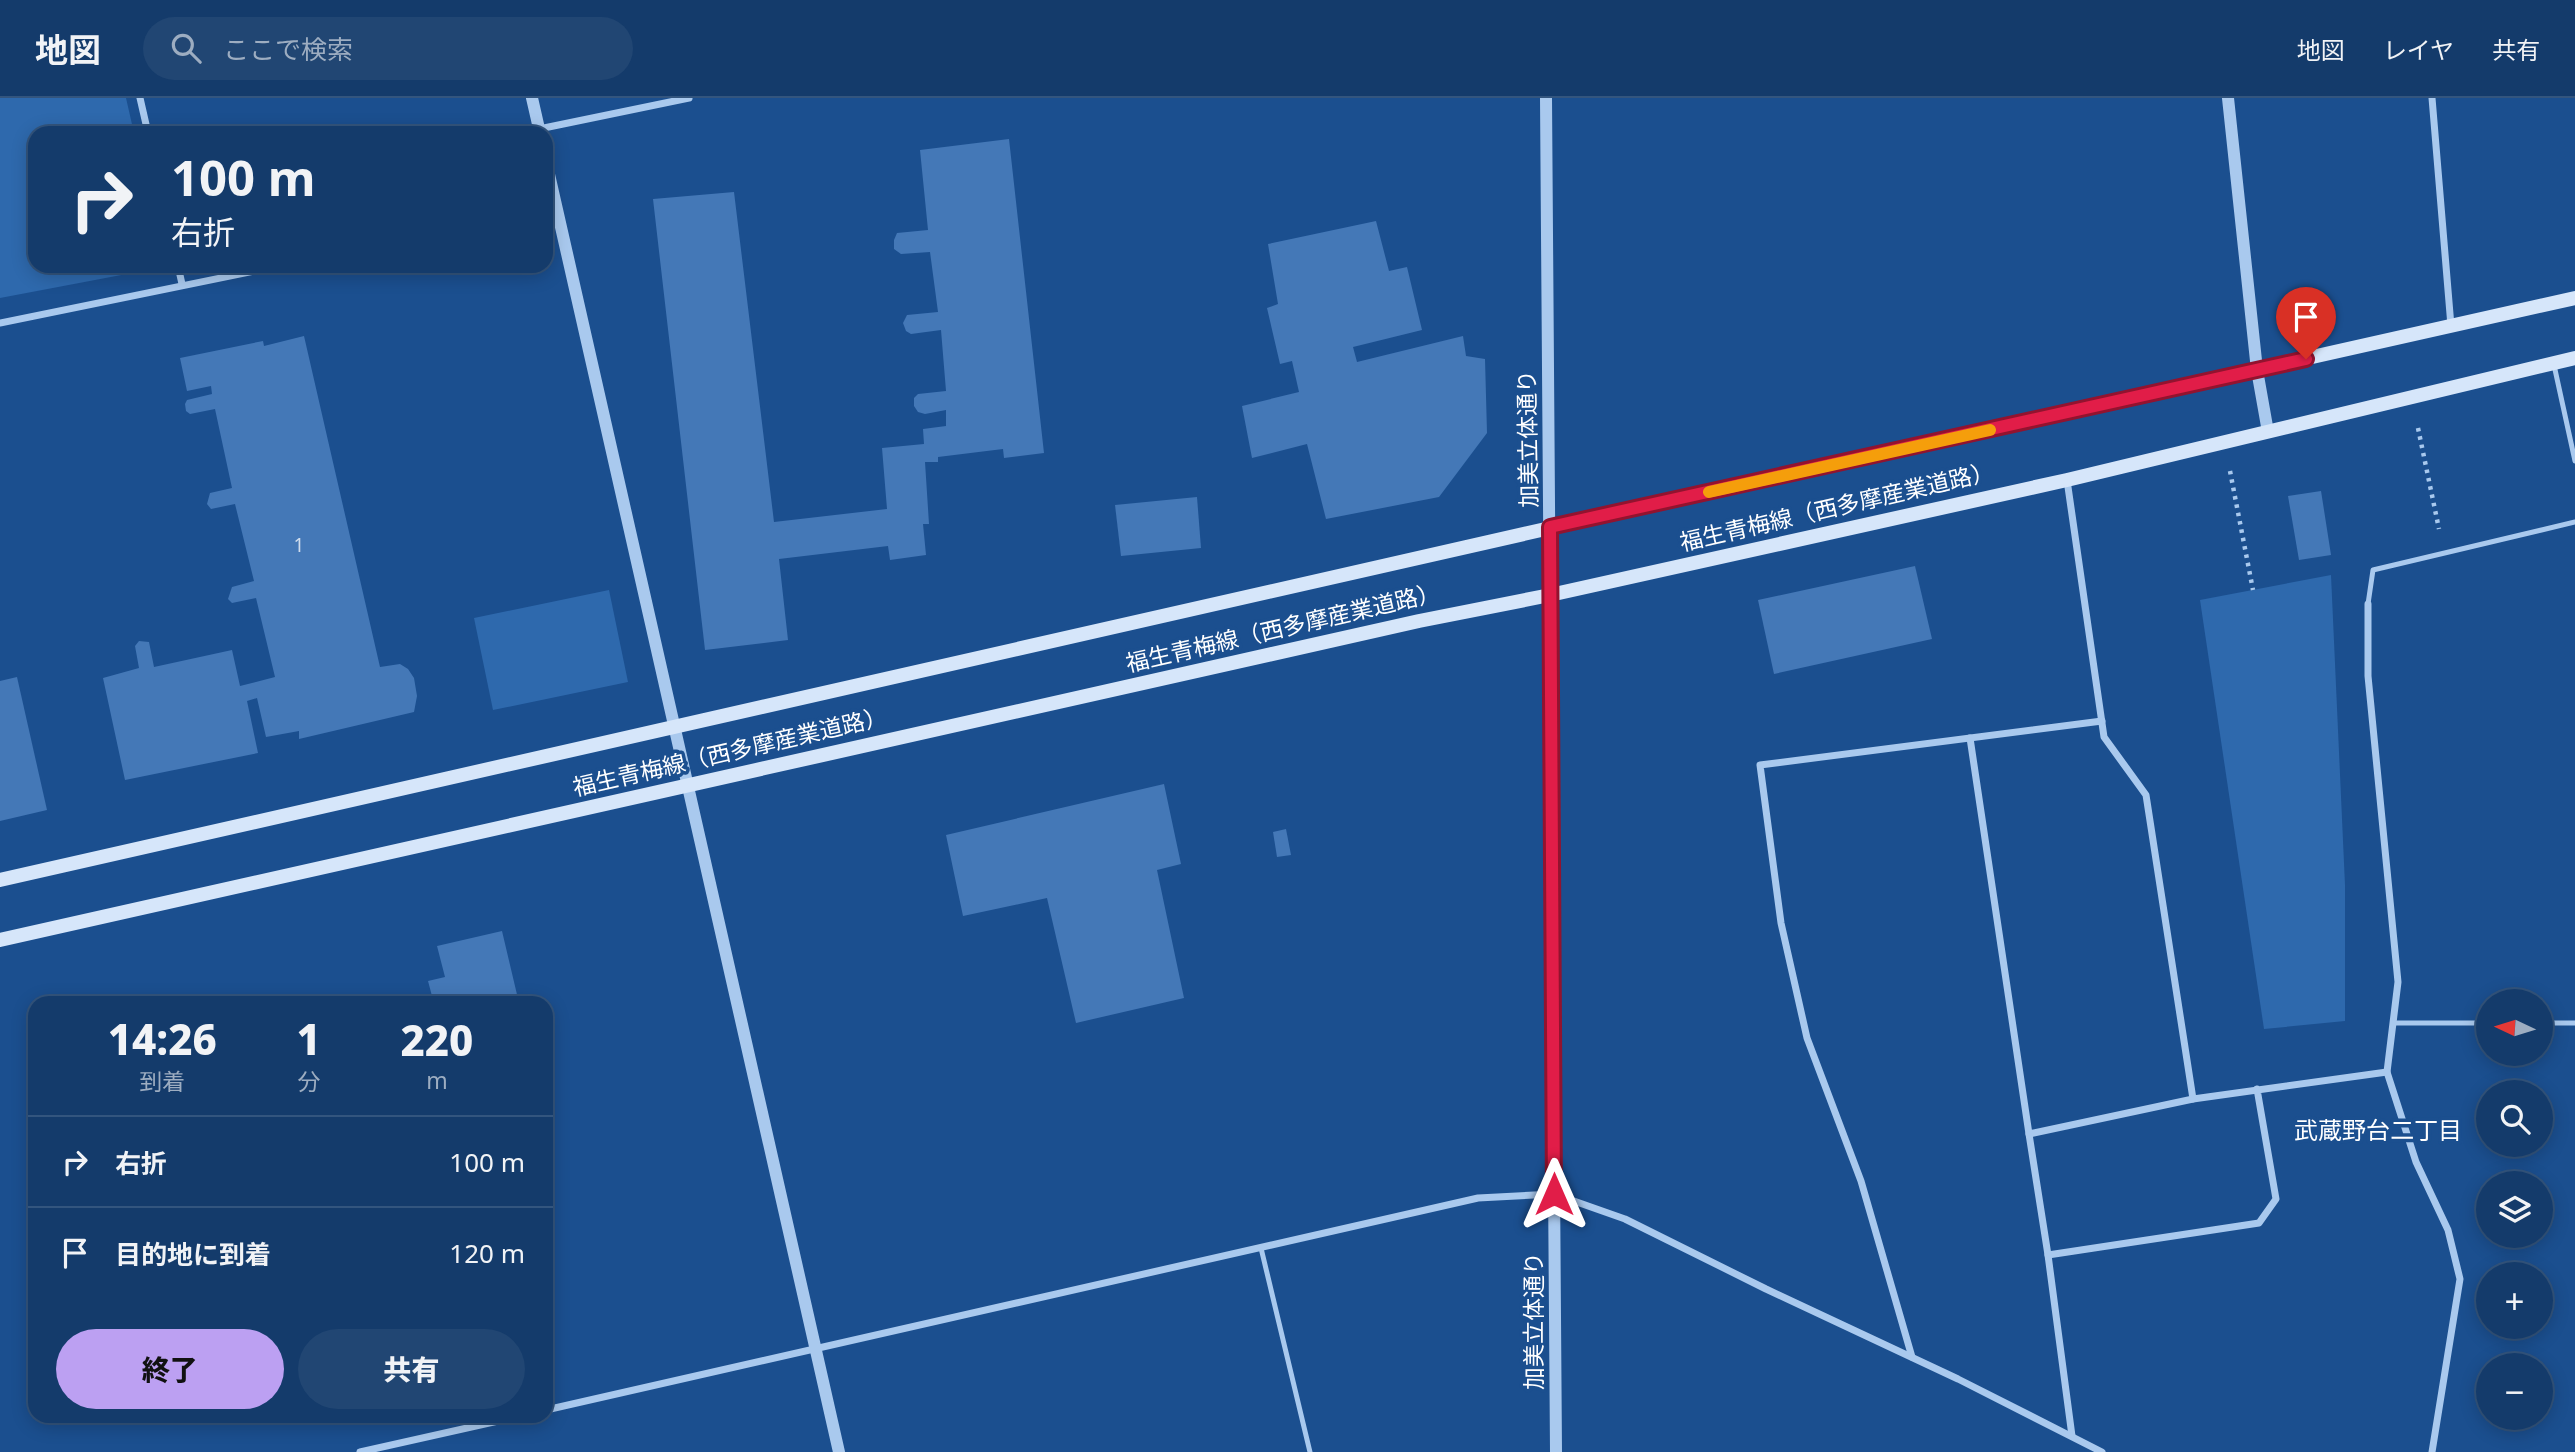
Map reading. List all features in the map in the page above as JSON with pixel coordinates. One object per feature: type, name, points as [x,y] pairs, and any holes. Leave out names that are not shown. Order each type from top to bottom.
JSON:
[{"type":"main road","name":"福生青梅線（西多摩産業道路）","points":[[0,880],[1550,527],[2575,298]]},
{"type":"main road","name":"福生青梅線（西多摩産業道路）","points":[[0,940],[1419,621],[2067,480],[2575,358]]},
{"type":"street","points":[[141,98],[147,126]]},
{"type":"street","points":[[532,98],[538,126]]},
{"type":"street","points":[[553,128],[689,98]]},
{"type":"street","name":"加美立体通り","points":[[1546,98],[1556,1452]]},
{"type":"street","points":[[2228,98],[2258,370],[2268,432]]},
{"type":"street","points":[[2432,98],[2451,326]]},
{"type":"street","points":[[553,218],[674,728],[839,1452]]},
{"type":"street","points":[[180,273],[182,284]]},
{"type":"street","points":[[0,323],[241,273]]},
{"type":"street","points":[[2067,480],[2104,737],[2146,794],[2193,1099]]},
{"type":"street","points":[[2368,604],[2368,676],[2399,982],[2387,1072],[2416,1162],[2448,1230],[2460,1279],[2432,1452]]},
{"type":"street","points":[[1912,1357],[1861,1181],[1807,1038],[1781,923],[1760,765],[2102,722]]},
{"type":"street","points":[[1970,738],[2048,1255],[2072,1436]]},
{"type":"street","points":[[2029,1134],[2193,1099],[2387,1072]]},
{"type":"street","points":[[2048,1255],[2259,1223],[2276,1199],[2257,1089]]},
{"type":"street","points":[[553,1408],[1478,1198],[1554,1194],[1625,1219],[2102,1452]]},
{"type":"street","points":[[360,1452],[489,1423]]},
{"type":"lane","points":[[2553,363],[2575,461]]},
{"type":"lane","points":[[2368,604],[2373,570],[2575,522]]},
{"type":"lane","points":[[2393,1023],[2476,1023]]},
{"type":"lane","points":[[2553,1023],[2575,1023]]},
{"type":"lane","points":[[1261,1248],[1310,1452]]},
{"type":"path","points":[[2411,396],[2444,554]]},
{"type":"path","points":[[2224,441],[2253,590]]},
{"type":"shaded area","points":[[0,98],[126,98],[132,126],[28,126],[28,273],[132,273],[0,298]]},
{"type":"shaded area","points":[[2331,575],[2345,885],[2345,1021],[2264,1029],[2200,600]]},
{"type":"shaded area","points":[[609,590],[628,682],[493,710],[474,618]]},
{"type":"building","points":[[1009,139],[1044,453],[1004,458],[1003,449],[938,457],[938,462],[925,462],[929,524],[923,524],[926,555],[890,560],[888,546],[779,559],[788,640],[705,650],[653,199],[734,192],[774,522],[887,509],[882,448],[924,444],[923,429],[946,426],[946,410],[925,414],[918,412],[914,406],[914,398],[918,394],[946,391],[941,330],[911,334],[906,331],[903,323],[907,315],[938,312],[930,252],[901,254],[894,249],[897,233],[928,230],[920,150]]},
{"type":"building","points":[[1376,221],[1389,271],[1407,267],[1422,330],[1353,347],[1357,362],[1463,336],[1466,356],[1485,359],[1487,433],[1439,497],[1326,519],[1307,444],[1252,458],[1242,406],[1299,392],[1292,361],[1280,364],[1267,308],[1278,304],[1268,244]]},
{"type":"building","points":[[304,336],[380,667],[400,664],[408,669],[414,678],[417,696],[414,712],[299,739],[299,731],[266,737],[257,698],[247,701],[258,753],[125,780],[103,678],[139,668],[135,646],[139,641],[149,642],[154,667],[232,650],[240,686],[275,677],[256,598],[232,603],[228,599],[232,587],[254,581],[235,504],[211,509],[207,504],[210,493],[232,488],[215,409],[190,414],[186,411],[187,400],[212,394],[211,386],[187,391],[180,358],[263,341],[264,346]]},
{"type":"building","points":[[2321,491],[2331,555],[2299,560],[2288,496]]},
{"type":"building","points":[[1197,497],[1201,548],[1121,556],[1115,505]]},
{"type":"building","points":[[1915,566],[1932,639],[1774,674],[1758,600]]},
{"type":"building","points":[[17,677],[47,810],[0,821],[0,681]]},
{"type":"building","points":[[1164,784],[1181,864],[1157,870],[1184,998],[1076,1023],[1047,898],[963,916],[946,835]]},
{"type":"building","points":[[1286,829],[1291,855],[1277,857],[1273,832]]},
{"type":"building","points":[[502,931],[517,996],[432,996],[428,981],[445,977],[437,946]]},
{"type":"slow traffic","points":[[1709,492],[1990,430]]},
{"type":"district","name":"武蔵野台二丁目","points":[[2378,1131]]},
{"type":"route","points":[[1554,1194],[1550,527],[2306,359]]}]
